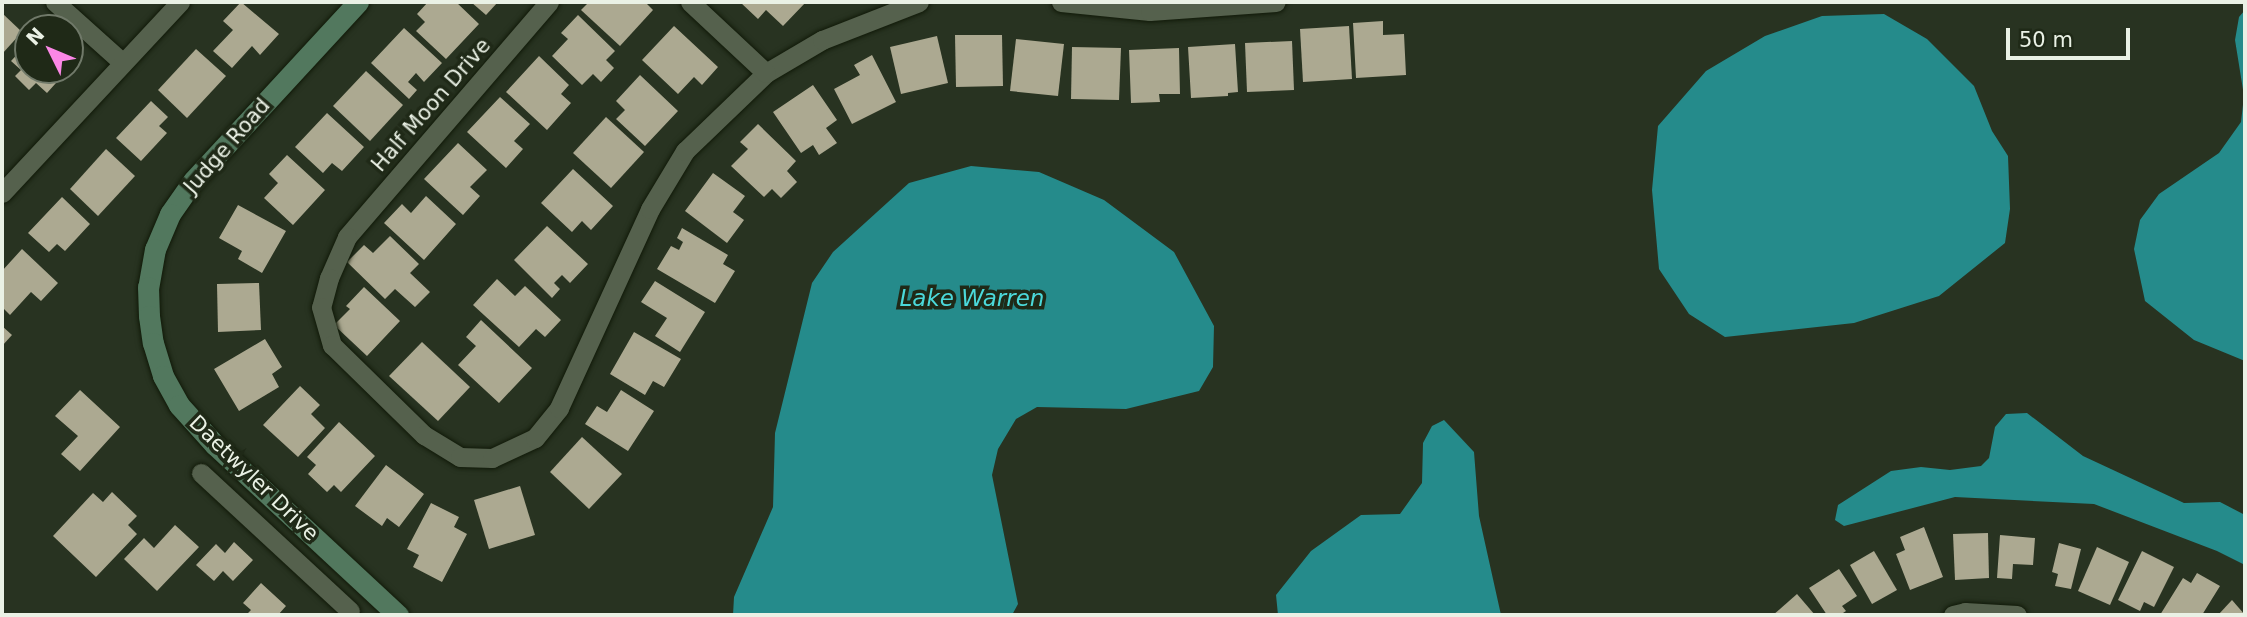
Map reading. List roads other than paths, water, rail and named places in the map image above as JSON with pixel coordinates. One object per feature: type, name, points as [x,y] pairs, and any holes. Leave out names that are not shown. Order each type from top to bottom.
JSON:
[{"type":"street","points":[[55,2],[123,63]]},
{"type":"street","points":[[2,193],[180,2]]},
{"type":"street","name":"Judge Road","points":[[149,316],[148,287],[155,249],[170,214],[193,181],[358,2]]},
{"type":"street","name":"Half Moon Drive","points":[[549,2],[347,237],[329,278],[321,307],[332,345],[424,435],[460,457],[492,458],[535,438],[559,408],[650,209],[685,151],[766,73],[822,40],[919,2]]},
{"type":"street","points":[[690,2],[766,73]]},
{"type":"street","points":[[1061,2],[1150,11],[1276,2]]},
{"type":"street","name":"Daetwyler Drive","points":[[149,316],[153,344],[163,376],[179,405],[215,445],[398,615]]},
{"type":"street","name":"Daetwyler Drive","points":[[201,473],[348,613]]},
{"type":"street","points":[[348,613],[370,589]]},
{"type":"street","points":[[1961,614],[2017,615]]},
{"type":"water","points":[[2245,10],[2245,361],[2194,340],[2145,301],[2134,249],[2140,220],[2159,194],[2219,153],[2241,122],[2244,96],[2235,40],[2239,17]]},
{"type":"water","points":[[1884,14],[1927,39],[1974,86],[1992,131],[2008,156],[2010,209],[2005,243],[1939,296],[1854,323],[1725,337],[1689,314],[1659,269],[1652,190],[1658,126],[1706,71],[1765,36],[1822,16]]},
{"type":"water","name":"Lake Warren","points":[[971,166],[1039,172],[1104,200],[1174,252],[1214,326],[1213,367],[1199,391],[1126,409],[1037,407],[1016,419],[998,449],[992,475],[1018,604],[1012,615],[733,615],[734,597],[773,507],[775,433],[812,283],[833,252],[909,183]]},
{"type":"water","points":[[2027,413],[2083,456],[2184,503],[2220,502],[2245,515],[2245,565],[2217,551],[2094,504],[1955,497],[1844,526],[1835,520],[1838,505],[1891,471],[1921,467],[1950,470],[1981,466],[1989,458],[1995,427],[2006,414]]},
{"type":"water","points":[[1444,420],[1474,452],[1479,516],[1501,615],[1278,615],[1276,595],[1311,551],[1361,515],[1400,514],[1422,483],[1423,443],[1432,426]]}]
